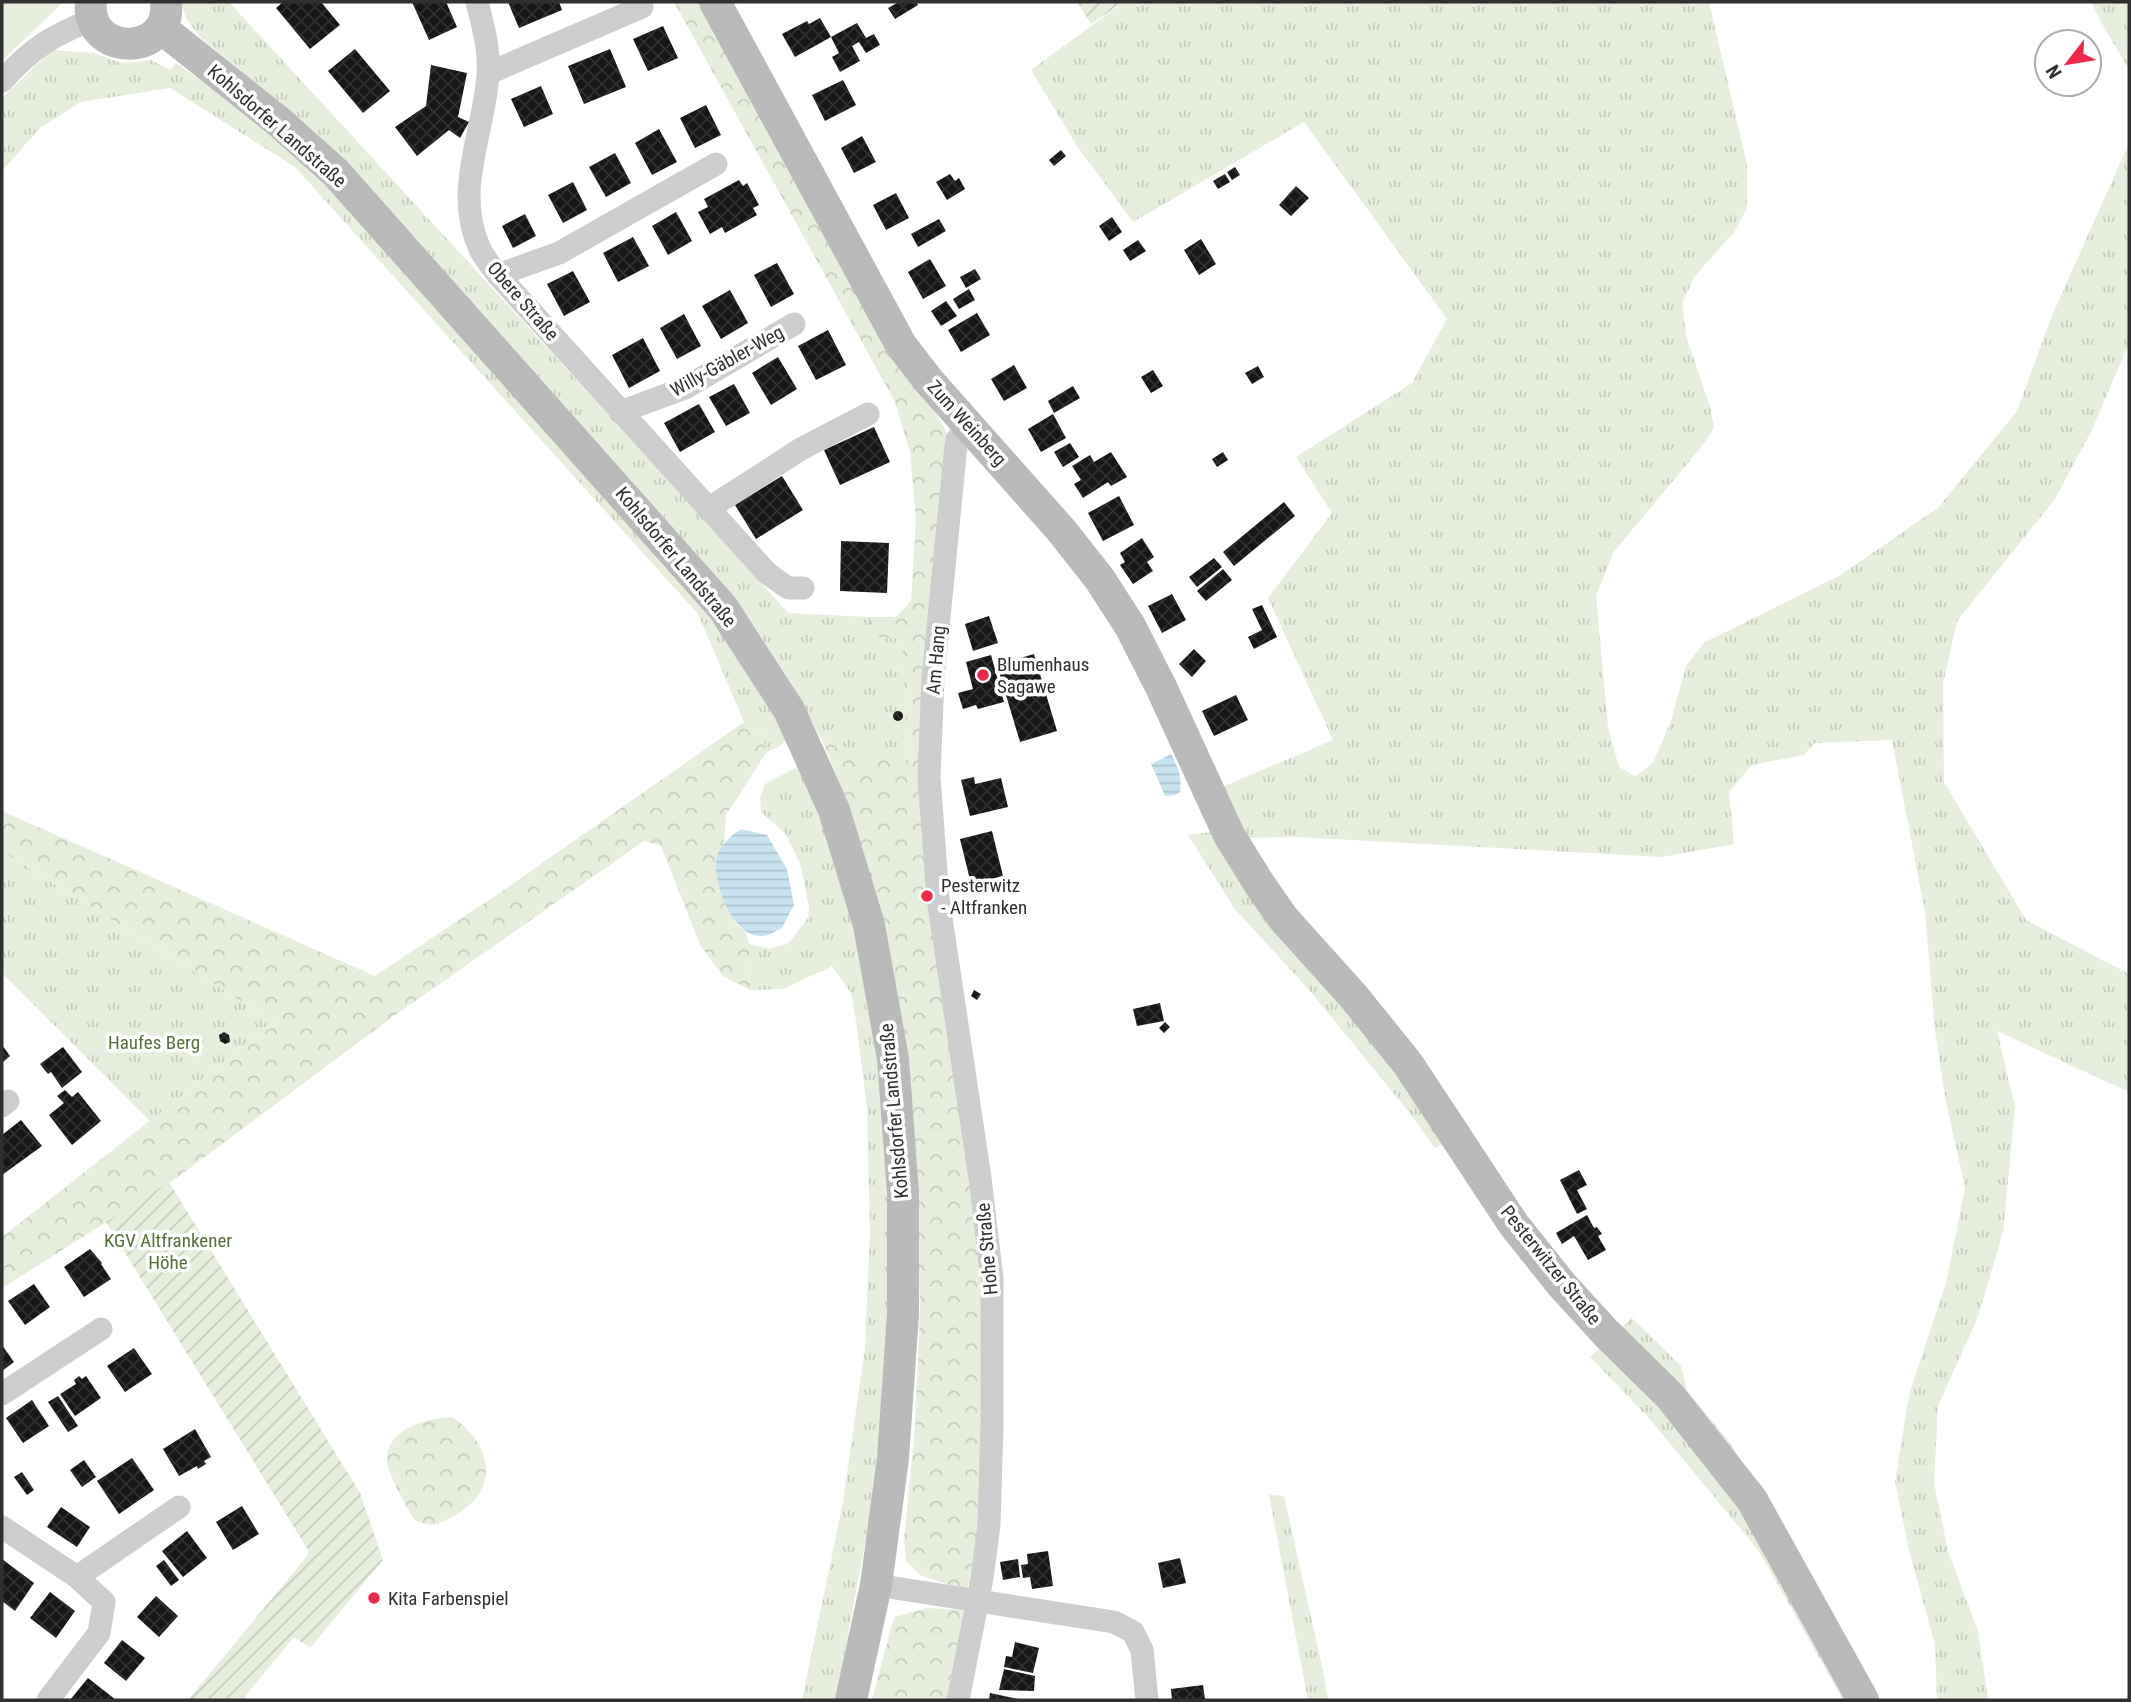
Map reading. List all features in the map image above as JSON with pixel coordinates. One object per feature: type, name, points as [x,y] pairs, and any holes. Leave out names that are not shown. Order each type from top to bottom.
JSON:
[{"type":"street","name":"Obere Straße","points":[[477,2],[485,33],[489,73],[470,176],[469,212],[480,250],[498,275],[767,573],[788,588],[803,588]]},
{"type":"street","name":"Zum Weinberg","points":[[715,2],[901,345],[928,380],[1061,530],[1099,578],[1130,626],[1229,835]]},
{"type":"street","points":[[489,73],[642,7]]},
{"type":"street","points":[[2,82],[33,49],[92,10],[98,30],[107,38],[130,45],[153,37],[163,15]]},
{"type":"street","name":"Kohlsdorfer Landstraße","points":[[163,15],[336,173],[723,608],[789,710],[834,810],[869,925],[893,1059],[903,1194],[903,1314],[893,1458],[876,1586],[851,1700]]},
{"type":"street","points":[[498,275],[559,253],[716,164]]},
{"type":"street","name":"Willy-Gäbler-Weg","points":[[620,412],[685,388],[793,324]]},
{"type":"street","points":[[708,509],[801,449],[868,414]]},
{"type":"street","name":"Am Hang","points":[[937,898],[929,763],[933,678],[957,439],[971,428]]},
{"type":"street","name":"Pesterwitzer Straße","points":[[1229,835],[1283,918],[1354,996],[1408,1063],[1514,1225],[1562,1285],[1670,1396],[1752,1500],[1863,1700]]},
{"type":"street","name":"Hohe Straße","points":[[937,898],[980,1178],[992,1279],[989,1525],[978,1601],[958,1700]]},
{"type":"street","points":[[2,1394],[101,1329]]},
{"type":"street","points":[[77,1577],[179,1507]]},
{"type":"street","points":[[2,1527],[77,1577],[104,1602],[99,1633],[48,1700]]},
{"type":"street","points":[[876,1586],[1114,1622],[1132,1632],[1142,1650],[1147,1700]]},
{"type":"green space","points":[[2,2],[63,2],[2,61]]},
{"type":"green space","points":[[181,2],[229,2],[788,613],[870,617],[870,637],[902,638],[908,766],[823,742],[790,681],[752,623],[707,566],[361,177],[311,129],[199,36],[186,18]]},
{"type":"green space","points":[[674,2],[705,2],[946,431],[949,471],[927,682],[982,1279],[982,1423],[978,1536],[967,1591],[920,1575],[906,1561],[904,1540],[915,1428],[920,1306],[908,1062],[898,996],[868,868],[849,807],[823,742],[908,765],[902,639],[870,637],[870,617],[896,617],[911,601],[916,520],[910,452],[895,402]]},
{"type":"green space","points":[[1077,2],[1124,2],[1091,24]]},
{"type":"green space","points":[[1124,2],[1709,2],[1747,165],[1747,208],[1735,231],[1695,276],[1682,303],[1686,336],[1710,407],[1714,428],[1613,553],[1596,596],[1608,727],[1619,767],[1635,776],[1653,763],[1671,721],[1686,666],[1705,642],[1839,576],[1938,508],[2017,411],[2051,318],[2129,143],[2129,343],[2092,430],[2055,499],[1957,621],[1943,684],[1944,782],[2026,920],[2129,974],[2129,1092],[1997,1031],[2015,1107],[2003,1232],[1978,1317],[1938,1406],[1934,1483],[1948,1551],[1978,1631],[1988,1700],[1937,1700],[1935,1644],[1910,1554],[1895,1482],[1909,1395],[1946,1283],[1965,1188],[1946,1102],[1935,1031],[1925,912],[1892,740],[1815,743],[1804,755],[1752,765],[1729,792],[1734,844],[1662,857],[1296,837],[1249,838],[1299,914],[1390,1016],[1471,1130],[1435,1148],[1310,991],[1234,908],[1188,835],[1212,832],[1196,798],[1333,740],[1268,598],[1332,513],[1296,457],[1412,383],[1447,319],[1304,122],[1133,222],[1077,146],[1031,70]]},
{"type":"green space","points":[[2091,2],[2129,2],[2129,69],[2106,31]]},
{"type":"green space","points":[[52,50],[94,53],[122,63],[151,60],[170,70],[176,63],[272,130],[330,185],[716,617],[787,733],[783,744],[766,753],[763,734],[744,722],[698,614],[295,167],[170,88],[81,102],[40,128],[2,171],[2,98]]},
{"type":"green space","points":[[744,722],[763,734],[766,753],[726,815],[724,841],[716,862],[736,924],[745,931],[749,944],[750,990],[723,976],[700,945],[661,846],[644,841],[398,1013],[175,1179],[2,1288],[2,1237],[259,1035],[278,1024],[2,851],[2,811],[375,976],[501,892]]},
{"type":"green space","points":[[795,768],[808,777],[851,897],[885,1107],[891,1352],[870,1516],[836,1700],[802,1700],[843,1502],[865,1347],[870,1232],[867,1109],[851,993],[832,966],[783,989],[750,990],[749,944],[770,949],[789,943],[808,918],[809,907],[800,863],[785,833],[761,812],[760,798],[765,784]]},
{"type":"green space","name":"Haufes Berg","points":[[2,851],[278,1024],[259,1035],[150,1121],[2,973]]},
{"type":"green space","name":"KGV Altfrankener Höhe","points":[[169,1182],[360,1493],[383,1560],[310,1648],[294,1637],[242,1700],[188,1700],[307,1556],[308,1550],[106,1222]]},
{"type":"green space","points":[[1632,1318],[1681,1366],[1687,1391],[1728,1440],[1778,1521],[1878,1700],[1843,1700],[1758,1550],[1649,1418],[1590,1357]]},
{"type":"green space","points":[[452,1417],[465,1427],[482,1452],[486,1465],[485,1479],[471,1504],[444,1521],[428,1525],[415,1521],[389,1471],[387,1456],[395,1438],[403,1431],[422,1422]]},
{"type":"green space","points":[[1269,1495],[1284,1496],[1328,1700],[1308,1700]]},
{"type":"green space","points":[[927,1608],[964,1610],[946,1700],[872,1700],[894,1617]]},
{"type":"water","points":[[1171,754],[1179,772],[1180,792],[1165,796],[1151,764]]},
{"type":"water","points":[[741,829],[767,835],[787,869],[794,905],[782,928],[764,936],[752,935],[735,920],[718,884],[716,863],[721,847]]},
{"type":"building","points":[[283,2],[321,2],[340,25],[310,49],[276,8]]},
{"type":"building","points":[[412,2],[446,2],[457,27],[429,40]]},
{"type":"building","points":[[508,2],[559,2],[562,10],[519,28]]},
{"type":"building","points":[[899,2],[916,2],[918,5],[895,19],[888,8]]},
{"type":"building","points":[[820,18],[831,37],[795,57],[782,34],[807,21],[809,24]]},
{"type":"building","points":[[857,23],[866,38],[874,34],[880,45],[866,53],[859,42],[852,46],[860,61],[840,72],[832,57],[839,53],[831,37]]},
{"type":"building","points":[[663,26],[678,58],[648,71],[633,39]]},
{"type":"building","points":[[355,49],[390,91],[363,113],[328,71]]},
{"type":"building","points":[[610,49],[626,87],[584,104],[568,66]]},
{"type":"building","points":[[431,65],[467,73],[458,117],[469,122],[460,138],[449,130],[417,156],[395,127],[426,106]]},
{"type":"building","points":[[843,80],[856,105],[825,121],[812,95]]},
{"type":"building","points":[[541,86],[553,114],[524,127],[511,99]]},
{"type":"building","points":[[706,105],[721,135],[695,148],[680,118]]},
{"type":"building","points":[[659,129],[677,162],[652,175],[635,143]]},
{"type":"building","points":[[862,136],[876,162],[854,173],[841,148]]},
{"type":"building","points":[[1061,150],[1066,156],[1054,166],[1049,160]]},
{"type":"building","points":[[615,153],[631,183],[606,197],[589,167]]},
{"type":"building","points":[[1235,167],[1240,175],[1232,180],[1227,172]]},
{"type":"building","points":[[950,174],[955,181],[959,178],[965,189],[947,200],[936,182]]},
{"type":"building","points":[[1225,174],[1230,182],[1218,189],[1213,181]]},
{"type":"building","points":[[739,180],[743,186],[747,183],[759,205],[753,208],[757,215],[725,233],[722,227],[710,234],[698,212],[708,207],[704,199]]},
{"type":"building","points":[[573,182],[587,210],[563,223],[548,195]]},
{"type":"building","points":[[1296,186],[1309,198],[1291,216],[1279,205]]},
{"type":"building","points":[[896,193],[909,218],[886,230],[873,205]]},
{"type":"building","points":[[676,212],[692,241],[668,255],[652,226]]},
{"type":"building","points":[[525,214],[536,236],[513,248],[502,226]]},
{"type":"building","points":[[1112,217],[1122,232],[1109,241],[1099,226]]},
{"type":"building","points":[[939,219],[946,231],[918,247],[911,234]]},
{"type":"building","points":[[633,237],[649,266],[618,282],[603,253]]},
{"type":"building","points":[[1201,239],[1216,264],[1199,275],[1184,250]]},
{"type":"building","points":[[1138,240],[1146,251],[1130,261],[1123,250]]},
{"type":"building","points":[[930,259],[946,286],[923,299],[908,272]]},
{"type":"building","points":[[777,263],[794,294],[771,307],[754,275]]},
{"type":"building","points":[[975,269],[981,279],[966,288],[960,277]]},
{"type":"building","points":[[573,271],[590,302],[564,316],[547,284]]},
{"type":"building","points":[[969,289],[975,300],[959,309],[953,299]]},
{"type":"building","points":[[730,290],[748,323],[721,339],[702,306]]},
{"type":"building","points":[[946,301],[957,316],[941,326],[931,311]]},
{"type":"building","points":[[977,313],[990,335],[961,352],[948,330]]},
{"type":"building","points":[[684,314],[701,346],[677,359],[660,328]]},
{"type":"building","points":[[828,330],[846,365],[816,380],[798,346]]},
{"type":"building","points":[[643,338],[660,371],[629,388],[612,355]]},
{"type":"building","points":[[778,357],[797,389],[771,405],[752,373]]},
{"type":"building","points":[[1014,365],[1027,388],[1004,401],[991,379]]},
{"type":"building","points":[[1258,366],[1264,377],[1252,384],[1245,373]]},
{"type":"building","points":[[1153,370],[1163,386],[1151,393],[1141,377]]},
{"type":"building","points":[[734,384],[750,413],[726,426],[709,397]]},
{"type":"building","points":[[1073,386],[1080,398],[1054,413],[1048,401]]},
{"type":"building","points":[[699,404],[715,432],[680,452],[664,423]]},
{"type":"building","points":[[1053,414],[1066,438],[1041,452],[1028,429]]},
{"type":"building","points":[[874,427],[890,462],[840,485],[824,450]]},
{"type":"building","points":[[1070,443],[1079,457],[1063,467],[1054,452]]},
{"type":"building","points":[[1111,452],[1127,477],[1111,486],[1108,482],[1083,498],[1074,484],[1081,480],[1072,466],[1090,455],[1094,462]]},
{"type":"building","points":[[1223,452],[1228,460],[1217,467],[1212,459]]},
{"type":"building","points":[[782,476],[803,510],[756,539],[735,505]]},
{"type":"building","points":[[1119,496],[1134,525],[1103,541],[1088,513]]},
{"type":"building","points":[[1284,502],[1295,516],[1234,566],[1223,552]]},
{"type":"building","points":[[1142,538],[1154,557],[1147,562],[1153,571],[1133,584],[1120,565],[1125,562],[1120,553]]},
{"type":"building","points":[[841,541],[889,543],[887,593],[840,591]]},
{"type":"building","points":[[1214,558],[1222,567],[1197,587],[1189,577]]},
{"type":"building","points":[[1223,569],[1232,580],[1206,601],[1197,591]]},
{"type":"building","points":[[1172,594],[1186,620],[1162,633],[1148,606]]},
{"type":"building","points":[[1262,605],[1277,637],[1254,649],[1248,637],[1262,630],[1252,609]]},
{"type":"building","points":[[989,616],[998,643],[973,651],[965,624]]},
{"type":"building","points":[[1194,649],[1206,661],[1192,677],[1179,664]]},
{"type":"building","points":[[1034,654],[1057,731],[1020,742],[997,665]]},
{"type":"building","name":"Blumenhaus Sagawe","points":[[991,655],[1004,702],[978,709],[976,705],[963,709],[958,693],[973,689],[966,662]]},
{"type":"building","points":[[1236,695],[1248,720],[1214,736],[1202,711]]},
{"type":"building","points":[[898,711],[902,712],[902,720],[898,721],[894,720],[893,716],[894,712]]},
{"type":"building","points":[[974,777],[975,784],[1001,778],[1008,807],[970,816],[961,780]]},
{"type":"building","points":[[992,831],[1003,876],[971,884],[960,839]]},
{"type":"building","points":[[974,990],[981,994],[977,1000],[971,996]]},
{"type":"building","points":[[1160,1003],[1164,1021],[1137,1026],[1133,1009]]},
{"type":"building","points":[[1165,1022],[1170,1027],[1164,1033],[1159,1028]]},
{"type":"building","points":[[224,1032],[229,1035],[230,1042],[225,1044],[220,1041],[219,1035]]},
{"type":"building","points":[[2,1045],[10,1056],[2,1063]]},
{"type":"building","points":[[63,1047],[82,1072],[62,1088],[51,1072],[48,1074],[40,1064]]},
{"type":"building","points":[[65,1090],[72,1097],[78,1092],[101,1121],[72,1145],[49,1115],[64,1103],[57,1096]]},
{"type":"building","points":[[21,1120],[42,1146],[2,1175],[2,1135]]},
{"type":"building","points":[[1579,1170],[1587,1185],[1577,1190],[1587,1209],[1577,1214],[1560,1180]]},
{"type":"building","points":[[1587,1215],[1594,1228],[1597,1227],[1602,1234],[1598,1236],[1606,1250],[1588,1260],[1574,1236],[1562,1244],[1556,1233]]},
{"type":"building","points":[[90,1249],[111,1279],[84,1297],[64,1267]]},
{"type":"building","points":[[34,1284],[50,1307],[25,1325],[8,1301]]},
{"type":"building","points":[[2,1345],[14,1362],[2,1371]]},
{"type":"building","points":[[134,1348],[152,1374],[125,1392],[107,1366]]},
{"type":"building","points":[[79,1376],[82,1379],[86,1376],[101,1398],[75,1416],[60,1394],[76,1384],[74,1380]]},
{"type":"building","points":[[58,1396],[78,1426],[68,1432],[48,1402]]},
{"type":"building","points":[[32,1400],[49,1426],[23,1443],[6,1418]]},
{"type":"building","points":[[195,1429],[211,1457],[198,1469],[197,1466],[179,1476],[163,1449]]},
{"type":"building","points":[[132,1458],[154,1490],[119,1514],[97,1481]]},
{"type":"building","points":[[84,1460],[96,1477],[82,1487],[70,1470]]},
{"type":"building","points":[[22,1472],[34,1490],[27,1495],[14,1477]]},
{"type":"building","points":[[242,1506],[259,1534],[233,1550],[216,1522]]},
{"type":"building","points":[[61,1507],[90,1527],[77,1547],[47,1527]]},
{"type":"building","points":[[187,1531],[207,1558],[183,1577],[162,1551]]},
{"type":"building","points":[[1048,1551],[1053,1586],[1032,1589],[1030,1577],[1023,1578],[1021,1565],[1028,1564],[1027,1554]]},
{"type":"building","points":[[1180,1558],[1186,1583],[1163,1588],[1158,1563]]},
{"type":"building","points":[[2,1559],[34,1583],[15,1611],[2,1601]]},
{"type":"building","points":[[1018,1559],[1020,1577],[1003,1580],[1000,1562]]},
{"type":"building","points":[[164,1560],[179,1580],[171,1586],[156,1566]]},
{"type":"building","points":[[50,1592],[75,1611],[56,1638],[30,1618]]},
{"type":"building","points":[[156,1596],[178,1616],[159,1637],[137,1617]]},
{"type":"building","points":[[122,1640],[145,1658],[126,1681],[104,1663]]},
{"type":"building","points":[[1015,1642],[1039,1648],[1033,1673],[1004,1667],[1006,1656],[1012,1657]]},
{"type":"building","points":[[1004,1669],[1035,1676],[1034,1691],[999,1690]]},
{"type":"building","points":[[88,1678],[116,1700],[70,1700]]},
{"type":"building","points":[[1203,1685],[1205,1700],[1172,1700],[1171,1689]]},
{"type":"building","points":[[990,1693],[1018,1699],[989,1700]]},
{"type":"place","name":"Blumenhaus Sagawe","points":[[983,675]]},
{"type":"place","name":"Pesterwitz - Altfranken","points":[[927,896]]},
{"type":"place","name":"Kita Farbenspiel","points":[[374,1598]]}]
